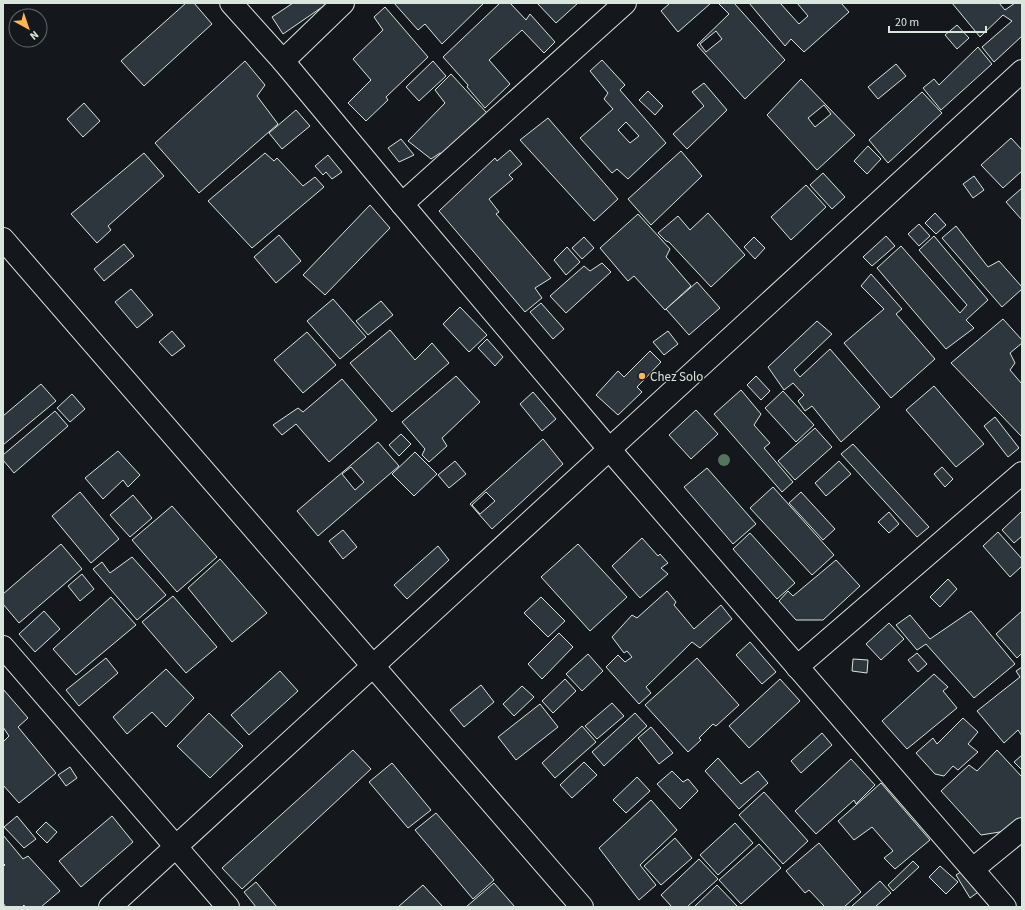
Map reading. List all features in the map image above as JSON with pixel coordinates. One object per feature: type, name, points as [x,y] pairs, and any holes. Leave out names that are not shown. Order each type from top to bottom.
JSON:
[{"type":"street","points":[[231,3],[283,61],[610,450],[1005,907]]},
{"type":"street","points":[[283,61],[343,3]]},
{"type":"street","points":[[402,204],[625,3]]},
{"type":"street","points":[[110,907],[1022,71]]},
{"type":"street","points":[[3,239],[582,907]]},
{"type":"street","points":[[797,667],[1022,473]]},
{"type":"street","points":[[3,647],[228,907]]},
{"type":"street","points":[[973,870],[1022,829]]},
{"type":"building","points":[[186,3],[194,3],[212,24],[144,86],[121,61]]},
{"type":"building","points":[[293,3],[328,3],[283,34],[272,17]]},
{"type":"building","points":[[394,3],[484,3],[442,44],[425,24],[418,30]]},
{"type":"building","points":[[500,3],[510,3],[526,20],[530,14],[555,42],[544,53],[522,30],[489,60],[510,84],[485,108],[467,87],[468,85],[443,57]]},
{"type":"building","points":[[537,3],[578,3],[556,23]]},
{"type":"building","points":[[670,3],[711,3],[678,32],[661,11]]},
{"type":"building","points":[[718,3],[734,3],[785,60],[745,99],[697,45],[729,14]],"holes":[[[716,31],[722,39],[706,52],[700,44]]]},
{"type":"building","points":[[749,3],[780,3],[799,24],[808,16],[797,3],[841,3],[849,12],[804,52],[791,39],[785,46]]},
{"type":"building","points":[[952,3],[999,3],[1005,10],[1015,3],[1022,3],[1022,36],[994,62],[982,47],[1012,21],[1003,15],[980,37]]},
{"type":"building","points":[[385,7],[428,57],[386,97],[388,100],[366,121],[348,103],[371,80],[353,59],[383,30],[374,17]]},
{"type":"building","points":[[957,25],[969,38],[957,49],[945,35]]},
{"type":"building","points":[[978,47],[992,64],[941,110],[923,88],[934,79],[939,85]]},
{"type":"building","points":[[602,60],[625,85],[620,90],[666,143],[628,179],[617,169],[612,173],[580,138],[613,109],[604,99],[608,93],[590,71]],"holes":[[[626,122],[639,136],[630,143],[618,130]]]},
{"type":"building","points":[[245,61],[265,85],[257,96],[278,124],[199,193],[155,143]]},
{"type":"building","points":[[433,61],[446,76],[419,101],[406,87]]},
{"type":"building","points":[[896,64],[906,76],[878,99],[868,87]]},
{"type":"building","points":[[451,74],[487,113],[442,154],[440,153],[431,159],[408,141],[445,103],[435,90]]},
{"type":"building","points":[[801,79],[855,135],[817,170],[767,115]],"holes":[[[824,105],[831,114],[815,127],[808,118]]]},
{"type":"building","points":[[704,83],[727,110],[687,149],[673,134],[704,106],[692,92]]},
{"type":"building","points":[[648,91],[663,106],[655,115],[639,100]]},
{"type":"building","points":[[922,92],[942,113],[888,163],[869,140]]},
{"type":"building","points":[[84,103],[100,121],[83,137],[67,119]]},
{"type":"building","points":[[296,110],[310,126],[282,149],[269,133]]},
{"type":"building","points":[[548,118],[618,199],[594,221],[520,140]]},
{"type":"building","points":[[1011,138],[1022,150],[1022,171],[1003,188],[981,165]]},
{"type":"building","points":[[401,139],[414,155],[399,162],[388,148]]},
{"type":"building","points":[[868,146],[881,159],[867,174],[854,161]]},
{"type":"building","points":[[510,150],[522,164],[509,175],[513,179],[489,199],[499,212],[496,214],[551,278],[535,288],[542,298],[525,312],[439,211],[495,158],[497,161]]},
{"type":"building","points":[[681,151],[702,176],[651,225],[628,199]]},
{"type":"building","points":[[144,153],[164,176],[108,226],[111,230],[97,243],[71,214]]},
{"type":"building","points":[[265,153],[274,161],[277,158],[303,186],[315,177],[324,187],[252,248],[208,201]]},
{"type":"building","points":[[328,155],[342,172],[332,179],[326,172],[323,175],[315,166]]},
{"type":"building","points":[[823,173],[845,197],[832,209],[810,185]]},
{"type":"building","points":[[974,176],[984,190],[973,198],[963,184]]},
{"type":"building","points":[[806,185],[826,207],[791,240],[771,217]]},
{"type":"building","points":[[1022,188],[1022,220],[1006,202]]},
{"type":"building","points":[[370,205],[390,228],[325,295],[303,275]]},
{"type":"building","points":[[708,213],[745,255],[711,287],[669,242],[658,233],[678,216],[690,230]]},
{"type":"building","points":[[935,213],[946,225],[936,234],[925,223]]},
{"type":"building","points":[[638,214],[670,249],[666,257],[691,286],[665,310],[634,276],[628,281],[600,248]]},
{"type":"building","points":[[919,224],[930,236],[919,246],[908,234]]},
{"type":"building","points":[[956,226],[988,267],[999,261],[1022,287],[1022,289],[1002,307],[942,238]]},
{"type":"building","points":[[279,235],[301,261],[276,283],[254,257]]},
{"type":"building","points":[[886,236],[895,246],[872,266],[863,257]]},
{"type":"building","points":[[934,236],[988,300],[966,320],[974,328],[946,349],[877,268],[901,246],[960,313],[967,305],[919,250]]},
{"type":"building","points":[[584,237],[594,248],[582,259],[572,248]]},
{"type":"building","points":[[754,237],[765,248],[755,259],[744,247]]},
{"type":"building","points":[[124,244],[134,256],[104,281],[94,269]]},
{"type":"building","points":[[567,247],[580,262],[566,275],[554,260]]},
{"type":"building","points":[[602,263],[611,272],[566,313],[550,296],[584,266],[590,271]]},
{"type":"building","points":[[871,274],[902,309],[896,314],[935,359],[891,398],[844,343],[884,309],[861,286]]},
{"type":"building","points":[[697,282],[720,308],[689,335],[666,309]]},
{"type":"building","points":[[131,289],[153,315],[137,328],[115,302]]},
{"type":"building","points":[[333,299],[366,337],[340,359],[307,321]]},
{"type":"building","points":[[381,301],[393,315],[368,335],[356,321]]},
{"type":"building","points":[[541,303],[564,329],[553,339],[530,312]]},
{"type":"building","points":[[460,307],[487,335],[469,352],[443,324]]},
{"type":"building","points":[[1003,319],[1022,340],[1022,343],[1010,353],[1015,363],[1010,370],[1022,384],[1022,437],[951,363]]},
{"type":"building","points":[[817,321],[832,334],[794,370],[800,377],[830,349],[880,407],[841,442],[812,406],[805,411],[798,401],[804,395],[793,383],[784,390],[768,367]]},
{"type":"building","points":[[390,330],[415,360],[432,343],[449,363],[392,412],[350,363]]},
{"type":"building","points":[[172,331],[185,346],[172,356],[159,342]]},
{"type":"building","points":[[668,331],[678,344],[664,355],[653,342]]},
{"type":"building","points":[[307,332],[336,365],[303,393],[274,360]]},
{"type":"building","points":[[487,339],[503,357],[495,366],[478,348]]},
{"type":"building","points":[[650,351],[661,362],[637,387],[642,392],[618,415],[596,395],[618,371],[624,377]]},
{"type":"building","points":[[456,376],[480,402],[442,438],[447,446],[429,462],[422,455],[425,449],[402,422]]},
{"type":"building","points":[[756,376],[770,391],[761,400],[747,385]]},
{"type":"building","points":[[342,379],[377,420],[329,462],[296,424],[282,435],[273,425],[298,408],[303,412]]},
{"type":"building","points":[[41,384],[56,401],[3,445],[3,416]]},
{"type":"building","points":[[934,386],[984,444],[956,467],[906,410]]},
{"type":"building","points":[[741,390],[761,414],[754,425],[770,443],[764,448],[793,482],[782,492],[714,414]]},
{"type":"building","points":[[783,391],[814,425],[796,442],[765,408]]},
{"type":"building","points":[[533,392],[556,419],[542,431],[520,404]]},
{"type":"building","points":[[72,394],[85,409],[70,422],[57,408]]},
{"type":"building","points":[[696,410],[718,434],[691,459],[669,435]]},
{"type":"building","points":[[55,411],[68,426],[14,473],[3,460],[3,455]]},
{"type":"building","points":[[995,417],[1019,448],[1008,457],[984,426]]},
{"type":"building","points":[[815,428],[832,447],[795,480],[778,461]]},
{"type":"building","points":[[401,434],[411,444],[399,456],[389,445]]},
{"type":"building","points":[[543,439],[563,464],[492,529],[470,504]],"holes":[[[486,492],[495,501],[480,514],[472,505]]]},
{"type":"building","points":[[378,442],[399,466],[318,536],[297,511]],"holes":[[[351,467],[364,482],[355,490],[342,474]]]},
{"type":"building","points":[[853,444],[929,527],[917,537],[841,454]]},
{"type":"building","points":[[118,451],[140,475],[128,487],[123,480],[103,499],[85,478]]},
{"type":"building","points":[[415,452],[437,474],[414,496],[392,474]]},
{"type":"building","points":[[455,461],[466,474],[449,488],[438,475]]},
{"type":"building","points":[[839,461],[851,474],[826,496],[815,483]]},
{"type":"building","points":[[942,467],[953,479],[945,487],[934,474]]},
{"type":"building","points":[[707,468],[756,524],[733,544],[684,487]]},
{"type":"building","points":[[773,487],[834,555],[812,575],[750,508]]},
{"type":"building","points":[[80,492],[119,539],[91,563],[52,516]]},
{"type":"building","points":[[801,492],[835,529],[823,540],[789,503]]},
{"type":"building","points":[[133,495],[152,518],[130,537],[110,515]]},
{"type":"building","points":[[172,506],[217,557],[177,592],[132,540]]},
{"type":"building","points":[[1022,511],[1022,536],[1014,543],[1002,530]]},
{"type":"building","points":[[889,512],[899,524],[889,533],[878,522]]},
{"type":"building","points":[[343,530],[357,547],[343,559],[329,541]]},
{"type":"building","points":[[998,532],[1022,559],[1022,566],[1010,577],[983,546]]},
{"type":"building","points":[[750,533],[795,583],[777,599],[733,549]]},
{"type":"building","points":[[642,538],[658,556],[660,554],[668,563],[661,568],[668,574],[640,598],[612,566]]},
{"type":"building","points":[[61,544],[82,569],[19,623],[3,604],[3,594]]},
{"type":"building","points":[[578,544],[627,597],[590,631],[541,577]]},
{"type":"building","points":[[438,546],[449,560],[407,599],[394,585]]},
{"type":"building","points":[[132,557],[166,595],[137,620],[93,569],[102,562],[110,573]]},
{"type":"building","points":[[220,559],[267,613],[232,642],[188,588]]},
{"type":"building","points":[[836,560],[860,586],[823,620],[796,620],[779,601],[788,591],[793,596]]},
{"type":"building","points":[[82,574],[94,589],[80,601],[68,586]]},
{"type":"building","points":[[948,579],[957,589],[940,607],[930,597]]},
{"type":"building","points":[[667,591],[676,602],[674,605],[694,629],[721,605],[732,619],[700,648],[692,642],[646,687],[651,693],[639,704],[606,667],[618,655],[625,662],[632,657],[627,651],[624,653],[612,637],[632,615],[637,618]]},
{"type":"building","points":[[173,596],[217,647],[186,673],[142,622]]},
{"type":"building","points":[[111,597],[136,625],[76,675],[53,649]]},
{"type":"building","points":[[541,597],[565,621],[548,637],[524,613]]},
{"type":"building","points":[[44,611],[60,629],[35,652],[19,634]]},
{"type":"building","points":[[971,611],[1015,664],[974,698],[926,644],[917,650],[896,625],[910,615],[930,639]]},
{"type":"building","points":[[1022,611],[1022,653],[1017,658],[996,634]]},
{"type":"building","points":[[889,623],[904,639],[881,660],[866,644]]},
{"type":"building","points":[[559,633],[573,647],[542,679],[528,664]]},
{"type":"building","points":[[750,642],[776,672],[762,684],[736,655]]},
{"type":"building","points":[[917,653],[927,664],[918,672],[908,660]]},
{"type":"building","points":[[588,654],[603,671],[582,691],[566,674]]},
{"type":"building","points":[[106,658],[118,673],[79,706],[66,690]]},
{"type":"building","points":[[697,658],[739,705],[716,726],[713,724],[699,738],[701,740],[688,752],[645,705]]},
{"type":"building","points":[[853,659],[868,660],[867,673],[852,671]]},
{"type":"building","points":[[1022,667],[1022,736],[1018,730],[1004,743],[977,711],[1020,677],[1016,671]]},
{"type":"building","points":[[166,669],[194,698],[166,727],[152,712],[127,734],[113,717]]},
{"type":"building","points":[[280,671],[298,691],[249,735],[231,715]]},
{"type":"building","points":[[934,674],[948,687],[943,691],[957,708],[907,749],[882,721]]},
{"type":"building","points":[[565,679],[576,691],[553,713],[542,701]]},
{"type":"building","points":[[780,679],[800,701],[749,748],[729,726]]},
{"type":"building","points":[[481,685],[494,702],[464,727],[450,710]]},
{"type":"building","points":[[522,686],[534,697],[514,716],[503,704]]},
{"type":"building","points":[[3,689],[28,718],[18,727],[56,773],[19,803],[3,785],[3,742],[9,736],[3,727]]},
{"type":"building","points":[[612,703],[624,716],[597,739],[585,726]]},
{"type":"building","points":[[540,704],[558,727],[516,760],[498,737]]},
{"type":"building","points":[[209,713],[243,746],[210,778],[177,746]]},
{"type":"building","points":[[635,713],[647,726],[604,766],[592,752]]},
{"type":"building","points":[[963,718],[978,732],[968,744],[978,752],[958,770],[953,766],[944,776],[935,774],[916,753],[933,738],[937,744]]},
{"type":"building","points":[[582,726],[596,742],[555,778],[542,763]]},
{"type":"building","points":[[651,727],[673,753],[659,764],[638,738]]},
{"type":"building","points":[[822,733],[832,745],[801,773],[791,761]]},
{"type":"building","points":[[353,750],[371,769],[242,889],[222,868]]},
{"type":"building","points":[[997,750],[1022,777],[1022,817],[1006,831],[981,835],[941,791],[969,765],[977,771]]},
{"type":"building","points":[[1022,755],[1022,770],[1014,762]]},
{"type":"building","points":[[718,758],[741,784],[758,771],[768,783],[739,809],[705,771]]},
{"type":"building","points":[[851,759],[875,785],[856,804],[854,800],[816,834],[795,811]]},
{"type":"building","points":[[584,762],[597,775],[572,798],[560,785]]},
{"type":"building","points":[[392,763],[431,810],[408,828],[369,782]]},
{"type":"building","points":[[70,767],[77,778],[66,786],[58,775]]},
{"type":"building","points":[[672,771],[683,782],[688,779],[698,791],[680,809],[657,784]]},
{"type":"building","points":[[637,777],[650,791],[626,813],[613,800]]},
{"type":"building","points":[[881,783],[930,840],[895,869],[884,858],[893,851],[872,827],[854,840],[838,821]]},
{"type":"building","points":[[764,792],[808,841],[783,864],[739,815]]},
{"type":"building","points":[[651,800],[677,830],[640,865],[656,885],[639,900],[599,848]]},
{"type":"building","points":[[436,813],[494,880],[473,899],[415,830]]},
{"type":"building","points":[[17,816],[36,839],[24,848],[4,827]]},
{"type":"building","points":[[112,816],[133,842],[81,887],[59,861]]},
{"type":"building","points":[[46,822],[57,832],[47,843],[36,832]]},
{"type":"building","points":[[735,823],[753,843],[718,875],[700,855]]},
{"type":"building","points":[[3,835],[23,859],[28,856],[60,891],[41,907],[25,907],[24,905],[22,907],[6,907],[3,903],[3,867],[5,865],[3,863]]},
{"type":"building","points":[[675,838],[692,858],[661,885],[644,866]]},
{"type":"building","points":[[819,843],[861,892],[844,907],[825,907],[809,890],[805,893],[786,871]]},
{"type":"building","points":[[759,844],[781,868],[741,904],[719,880]]},
{"type":"building","points":[[699,859],[718,879],[687,907],[672,907],[661,895]]},
{"type":"building","points":[[913,861],[919,867],[893,891],[888,885]]},
{"type":"building","points":[[940,866],[958,882],[946,894],[929,877]]},
{"type":"building","points":[[967,868],[981,890],[970,898],[956,875]]},
{"type":"building","points":[[880,881],[891,893],[875,907],[852,906]]},
{"type":"building","points":[[256,882],[277,907],[256,907],[244,892]]},
{"type":"building","points":[[494,883],[515,907],[466,907]]},
{"type":"building","points":[[423,885],[443,907],[398,907]]},
{"type":"building","points":[[717,885],[738,907],[694,907]]},
{"type":"place","name":"Chez Solo","points":[[642,376]]}]
